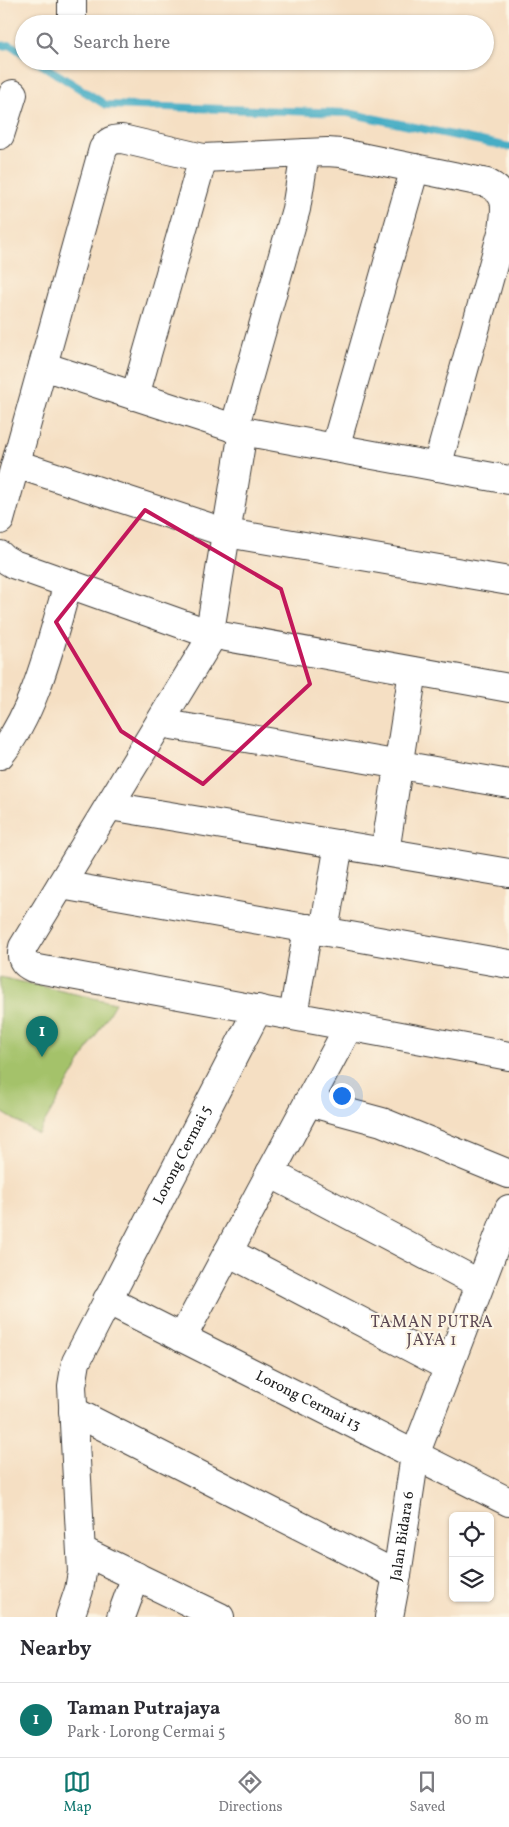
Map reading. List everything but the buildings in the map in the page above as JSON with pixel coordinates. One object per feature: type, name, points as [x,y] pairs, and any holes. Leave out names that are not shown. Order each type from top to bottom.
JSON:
[{"type":"street","points":[[72,0],[72,15]]},
{"type":"street","points":[[0,135],[13,94]]},
{"type":"street","points":[[0,520],[103,149],[110,140],[122,139],[202,158],[341,153],[487,183],[497,188],[504,197],[505,215],[503,229],[438,466]]},
{"type":"street","points":[[306,153],[296,209],[239,430],[227,533],[210,634],[204,652],[23,947],[21,958],[25,965],[33,968],[509,1056]]},
{"type":"street","points":[[135,396],[202,158]]},
{"type":"street","points":[[335,448],[415,168]]},
{"type":"street","points":[[43,366],[239,430],[509,480]]},
{"type":"street","points":[[16,464],[227,533],[509,581]]},
{"type":"street","points":[[0,555],[13,564],[210,634],[509,688]]},
{"type":"street","points":[[0,755],[11,741],[31,698],[46,657],[68,584]]},
{"type":"street","points":[[385,852],[413,671]]},
{"type":"street","points":[[160,723],[509,784]]},
{"type":"street","points":[[110,806],[509,874]]},
{"type":"street","points":[[293,1016],[339,844]]},
{"type":"street","points":[[61,885],[509,964]]},
{"type":"street","name":"Lorong Cermai 5","points":[[70,1617],[81,1581],[72,1386],[75,1368],[107,1300],[258,1009]]},
{"type":"street","points":[[182,1338],[349,1026]]},
{"type":"street","points":[[308,1102],[382,1122],[509,1174]]},
{"type":"street","points":[[270,1173],[480,1284]]},
{"type":"street","name":"Jalan Bidara 6","points":[[388,1617],[397,1575],[415,1455],[509,1209]]},
{"type":"street","points":[[228,1252],[448,1368]]},
{"type":"street","name":"Lorong Cermai 13","points":[[107,1300],[509,1502]]},
{"type":"street","points":[[73,1411],[397,1575]]},
{"type":"street","points":[[80,1550],[220,1617]]},
{"type":"street","points":[[121,1617],[136,1576]]},
{"type":"highlighted area","points":[[145,510],[281,589],[310,684],[203,784],[121,731],[56,622]]},
{"type":"green space","points":[[0,977],[115,1003],[38,1134],[0,1111]]},
{"type":"waterway","points":[[0,46],[11,45],[15,48]]},
{"type":"waterway","points":[[50,70],[106,105],[348,113],[509,147]]},
{"type":"place","name":"Taman Putrajaya","points":[[42,1057]]},
{"type":"district","name":"TAMAN PUTRA JAYA 1","points":[[432,1332]]}]
